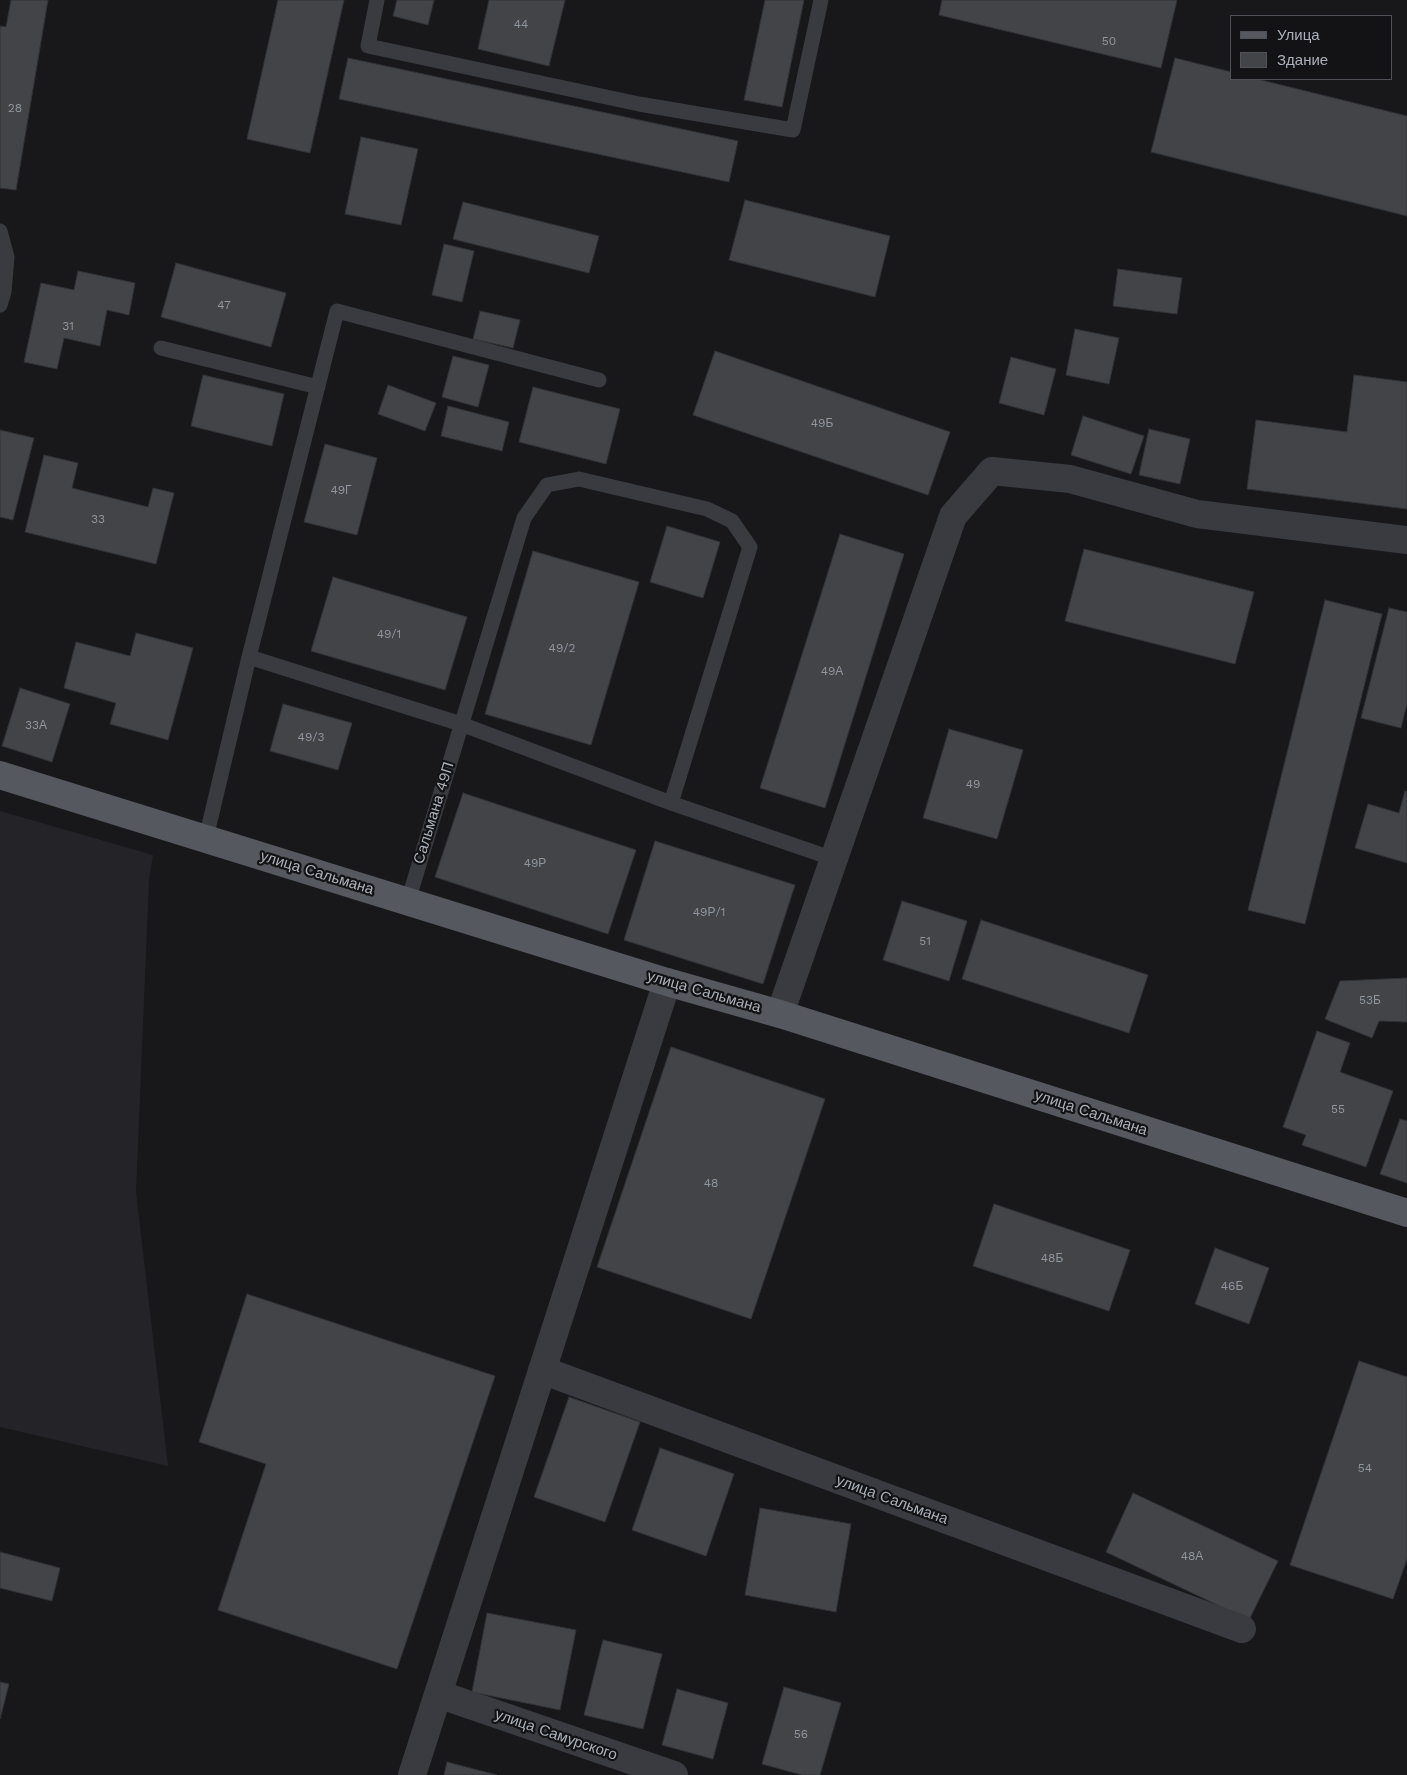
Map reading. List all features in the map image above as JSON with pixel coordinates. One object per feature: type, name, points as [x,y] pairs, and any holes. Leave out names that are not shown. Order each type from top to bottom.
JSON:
[{"type":"main road","name":"улица Сальмана","points":[[0,775],[667,982],[780,1014],[1407,1214]]},
{"type":"street","points":[[780,1014],[953,516],[992,472],[1070,479],[1197,514],[1407,540]]},
{"type":"street","points":[[412,1775],[667,982]]},
{"type":"street","name":"улица Сальмана","points":[[542,1370],[1242,1629]]},
{"type":"street","name":"улица Самурского","points":[[438,1694],[674,1775]]},
{"type":"lane","points":[[377,0],[368,46],[639,104],[793,130],[821,0]]},
{"type":"lane","points":[[0,231],[7,257],[4,292],[0,306]]},
{"type":"lane","points":[[206,838],[249,657],[337,311],[598,380]]},
{"type":"lane","points":[[161,348],[318,387]]},
{"type":"lane","name":"Сальмана 49П","points":[[408,902],[524,518],[548,485],[579,479],[707,509],[732,521],[750,547],[671,803]]},
{"type":"lane","points":[[249,657],[461,724],[671,803],[834,859]]},
{"type":"shaded area","points":[[0,811],[153,855],[149,880],[136,1192],[168,1466],[0,1427]]},
{"type":"building","points":[[11,0],[48,0],[16,190],[0,188],[0,26],[6,27]]},
{"type":"building","points":[[278,0],[344,0],[310,153],[247,139]]},
{"type":"building","points":[[397,0],[434,0],[428,25],[393,16]]},
{"type":"building","points":[[489,0],[565,0],[549,66],[478,49]]},
{"type":"building","points":[[765,0],[804,0],[782,107],[744,100]]},
{"type":"building","points":[[942,0],[1177,0],[1161,68],[939,15]]},
{"type":"building","points":[[348,58],[738,141],[729,182],[339,99]]},
{"type":"building","points":[[1175,58],[1230,72],[1230,80],[1261,80],[1407,116],[1407,216],[1151,152]]},
{"type":"building","points":[[361,137],[418,149],[401,225],[345,214]]},
{"type":"building","points":[[745,200],[890,236],[875,297],[729,260]]},
{"type":"building","points":[[463,202],[599,236],[589,273],[453,239]]},
{"type":"building","points":[[444,244],[474,251],[462,302],[432,295]]},
{"type":"building","points":[[176,263],[286,293],[271,347],[161,317]]},
{"type":"building","points":[[1118,269],[1182,278],[1177,314],[1113,306]]},
{"type":"building","points":[[78,271],[135,283],[129,315],[107,310],[100,346],[64,338],[57,369],[24,362],[41,283],[74,290]]},
{"type":"building","points":[[480,311],[520,320],[513,348],[473,339]]},
{"type":"building","points":[[1075,329],[1119,338],[1109,384],[1066,375]]},
{"type":"building","points":[[715,351],[950,432],[928,495],[693,415]]},
{"type":"building","points":[[453,356],[489,365],[478,407],[442,397]]},
{"type":"building","points":[[1011,357],[1056,369],[1044,415],[999,403]]},
{"type":"building","points":[[203,375],[284,394],[272,446],[191,426]]},
{"type":"building","points":[[1354,375],[1407,382],[1407,509],[1247,489],[1256,420],[1347,432]]},
{"type":"building","points":[[388,385],[436,403],[425,431],[378,414]]},
{"type":"building","points":[[533,387],[620,409],[606,464],[519,442]]},
{"type":"building","points":[[448,406],[509,422],[502,451],[441,436]]},
{"type":"building","points":[[1083,416],[1144,436],[1131,474],[1071,455]]},
{"type":"building","points":[[1149,429],[1190,439],[1180,484],[1139,475]]},
{"type":"building","points":[[0,430],[34,438],[13,520],[0,517]]},
{"type":"building","points":[[325,444],[377,458],[357,535],[304,522]]},
{"type":"building","points":[[44,455],[78,463],[72,488],[148,507],[153,488],[174,493],[156,564],[25,532]]},
{"type":"building","points":[[667,526],[720,542],[703,598],[650,582]]},
{"type":"building","points":[[840,534],[904,554],[825,808],[760,788]]},
{"type":"building","points":[[1084,549],[1254,592],[1235,664],[1065,621]]},
{"type":"building","points":[[533,551],[639,582],[591,745],[485,714]]},
{"type":"building","points":[[333,577],[467,617],[445,690],[311,651]]},
{"type":"building","points":[[1325,600],[1382,614],[1305,924],[1248,910]]},
{"type":"building","points":[[1389,608],[1407,612],[1407,704],[1401,728],[1361,718]]},
{"type":"building","points":[[136,633],[193,648],[168,740],[110,724],[116,703],[64,688],[76,642],[130,656]]},
{"type":"building","points":[[20,688],[70,704],[52,762],[2,746]]},
{"type":"building","points":[[283,704],[352,723],[338,770],[270,751]]},
{"type":"building","points":[[949,729],[1023,750],[997,839],[923,818]]},
{"type":"building","points":[[1405,791],[1407,792],[1407,863],[1355,848],[1368,804],[1399,813]]},
{"type":"building","points":[[463,793],[636,850],[608,934],[435,877]]},
{"type":"building","points":[[655,841],[795,885],[763,984],[624,940]]},
{"type":"building","points":[[902,901],[967,921],[949,981],[883,960]]},
{"type":"building","points":[[981,920],[1148,975],[1129,1033],[962,979]]},
{"type":"building","points":[[1407,978],[1407,1022],[1379,1021],[1372,1038],[1325,1019],[1340,981]]},
{"type":"building","points":[[1317,1031],[1350,1043],[1340,1072],[1393,1091],[1366,1167],[1302,1145],[1306,1135],[1283,1127]]},
{"type":"building","points":[[671,1047],[825,1099],[751,1319],[597,1267]]},
{"type":"building","points":[[1400,1119],[1407,1121],[1407,1183],[1380,1174]]},
{"type":"building","points":[[994,1204],[1130,1250],[1109,1311],[973,1266]]},
{"type":"building","points":[[1215,1248],[1269,1268],[1249,1324],[1195,1304]]},
{"type":"building","points":[[247,1294],[495,1376],[397,1669],[218,1610],[266,1464],[199,1442]]},
{"type":"building","points":[[1359,1361],[1407,1377],[1407,1559],[1393,1599],[1290,1565]]},
{"type":"building","points":[[569,1397],[640,1422],[605,1522],[534,1497]]},
{"type":"building","points":[[660,1448],[734,1474],[706,1556],[632,1530]]},
{"type":"building","points":[[1133,1493],[1278,1561],[1249,1620],[1106,1552]]},
{"type":"building","points":[[760,1508],[851,1524],[836,1612],[745,1595]]},
{"type":"building","points":[[0,1552],[60,1568],[52,1601],[0,1588]]},
{"type":"building","points":[[487,1613],[576,1630],[560,1710],[472,1692]]},
{"type":"building","points":[[603,1640],[662,1654],[643,1729],[584,1715]]},
{"type":"building","points":[[0,1682],[9,1684],[0,1719]]},
{"type":"building","points":[[784,1687],[841,1703],[820,1775],[802,1775],[762,1764]]},
{"type":"building","points":[[677,1689],[728,1703],[713,1759],[662,1745]]},
{"type":"building","points":[[447,1762],[497,1775],[444,1775]]}]
